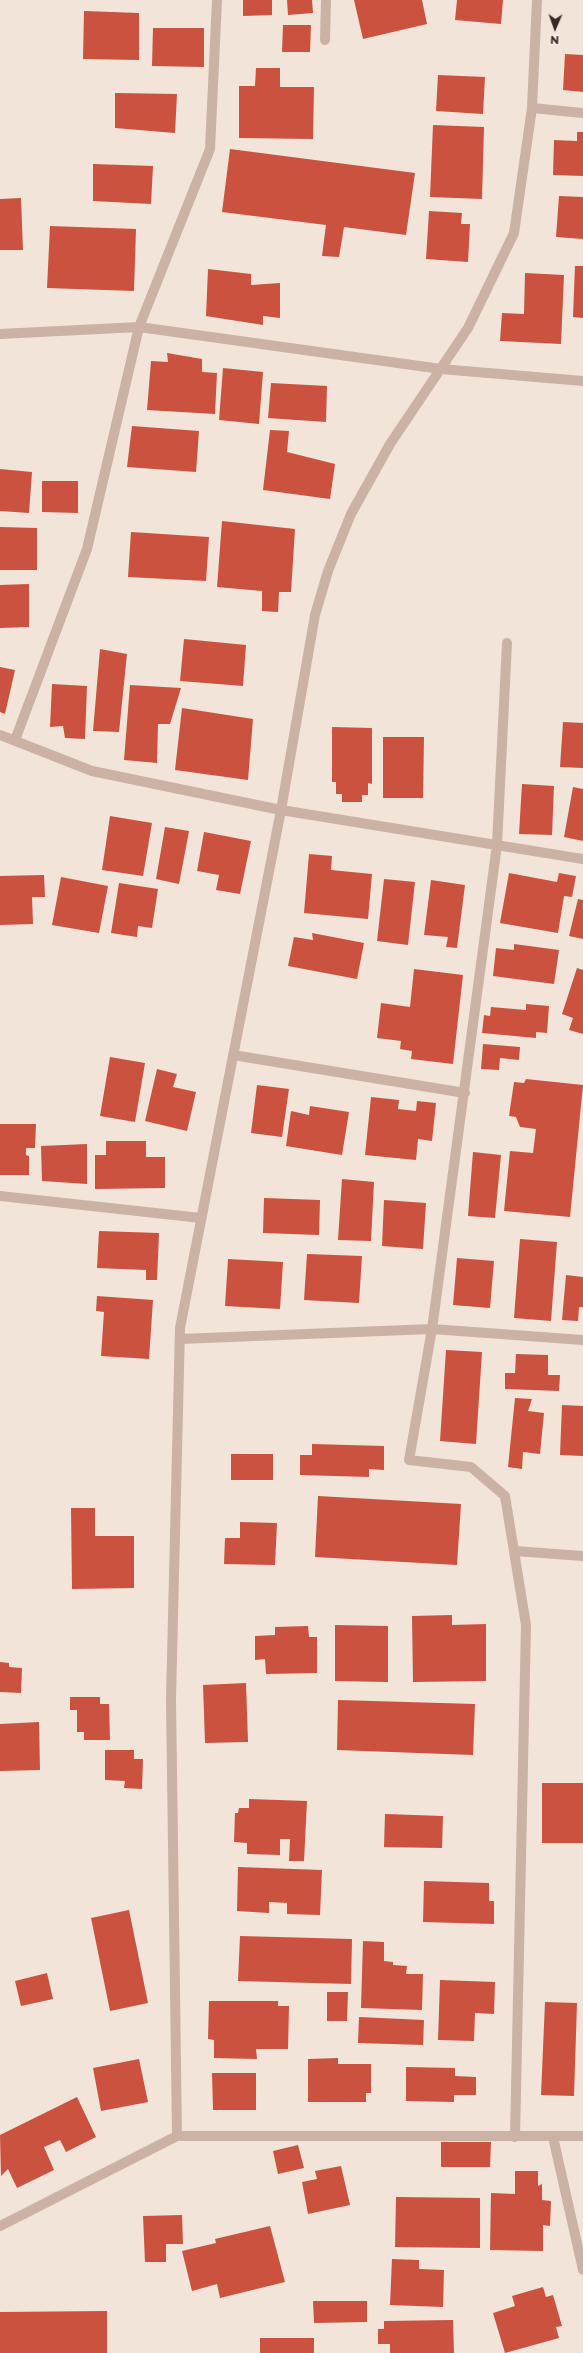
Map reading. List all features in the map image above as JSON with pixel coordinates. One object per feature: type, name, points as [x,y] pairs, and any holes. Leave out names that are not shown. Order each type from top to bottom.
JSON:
[{"type":"street","points":[[15,740],[87,549],[139,327],[210,149],[217,0]]},
{"type":"street","points":[[325,40],[326,0]]},
{"type":"street","points":[[177,2136],[171,1699],[180,1339],[201,1218],[281,810],[315,615],[328,570],[351,514],[390,444],[468,328],[514,233],[532,108],[537,0]]},
{"type":"street","points":[[532,108],[583,113]]},
{"type":"street","points":[[0,334],[139,327],[440,369],[583,380]]},
{"type":"street","points":[[507,643],[497,845],[465,1093],[432,1329],[409,1460],[471,1467],[505,1496],[515,1551],[526,1625],[515,2137]]},
{"type":"street","points":[[0,735],[92,771],[281,810],[583,859]]},
{"type":"street","points":[[234,1055],[465,1093]]},
{"type":"street","points":[[0,1196],[201,1218]]},
{"type":"street","points":[[180,1339],[432,1329],[583,1340]]},
{"type":"street","points":[[515,1551],[583,1556]]},
{"type":"street","points":[[0,2226],[177,2136],[583,2136]]},
{"type":"street","points":[[553,2137],[583,2270]]},
{"type":"building","points":[[243,0],[272,0],[272,15],[243,16]]},
{"type":"building","points":[[287,0],[312,0],[313,13],[288,15]]},
{"type":"building","points":[[354,0],[422,0],[427,24],[363,39]]},
{"type":"building","points":[[457,0],[503,0],[501,24],[455,20]]},
{"type":"building","points":[[84,11],[139,13],[139,60],[83,59]]},
{"type":"building","points":[[283,25],[311,25],[310,52],[282,52]]},
{"type":"building","points":[[153,28],[204,28],[204,67],[152,66]]},
{"type":"building","points":[[565,54],[583,55],[583,92],[563,90]]},
{"type":"building","points":[[256,68],[280,68],[280,87],[314,87],[313,139],[239,138],[239,86],[255,86]]},
{"type":"building","points":[[438,75],[485,77],[483,114],[436,111]]},
{"type":"building","points":[[115,93],[177,94],[175,133],[115,128]]},
{"type":"building","points":[[433,125],[484,127],[482,199],[430,197]]},
{"type":"building","points":[[577,132],[583,132],[583,176],[553,175],[554,140],[577,141]]},
{"type":"building","points":[[230,149],[415,173],[406,235],[344,227],[339,257],[322,256],[326,225],[222,212]]},
{"type":"building","points":[[93,164],[153,166],[151,204],[93,201]]},
{"type":"building","points":[[559,196],[583,197],[583,239],[556,237]]},
{"type":"building","points":[[21,198],[23,250],[0,250],[0,199]]},
{"type":"building","points":[[429,211],[462,213],[461,224],[470,224],[468,262],[426,259]]},
{"type":"building","points":[[50,226],[136,229],[134,291],[47,288]]},
{"type":"building","points":[[575,266],[583,266],[583,318],[573,317]]},
{"type":"building","points":[[208,269],[251,274],[251,285],[280,283],[280,318],[263,316],[263,325],[206,316]]},
{"type":"building","points":[[525,273],[564,275],[561,344],[500,341],[502,313],[524,314]]},
{"type":"building","points":[[167,353],[202,359],[202,372],[217,373],[215,414],[147,410],[151,361],[168,362]]},
{"type":"building","points":[[223,368],[263,372],[259,424],[219,420]]},
{"type":"building","points":[[271,383],[327,386],[326,422],[268,418]]},
{"type":"building","points":[[132,426],[199,431],[196,472],[127,467]]},
{"type":"building","points":[[270,430],[289,431],[287,452],[335,464],[330,499],[263,490]]},
{"type":"building","points":[[0,469],[32,472],[29,513],[0,511]]},
{"type":"building","points":[[42,481],[78,481],[78,513],[42,512]]},
{"type":"building","points":[[222,521],[295,529],[291,592],[279,592],[278,612],[262,611],[262,591],[217,587]]},
{"type":"building","points":[[0,527],[37,528],[37,570],[0,570]]},
{"type":"building","points":[[131,532],[209,537],[206,581],[128,577]]},
{"type":"building","points":[[29,584],[29,627],[0,628],[0,585]]},
{"type":"building","points":[[184,639],[246,645],[243,686],[180,681]]},
{"type":"building","points":[[100,649],[127,654],[119,732],[93,731]]},
{"type":"building","points":[[0,667],[15,670],[5,714],[0,712]]},
{"type":"building","points":[[52,684],[87,686],[85,739],[65,738],[63,726],[50,727]]},
{"type":"building","points":[[130,685],[181,688],[170,724],[158,724],[157,763],[124,760]]},
{"type":"building","points":[[182,708],[253,719],[248,780],[175,770]]},
{"type":"building","points":[[563,722],[583,723],[583,768],[560,767]]},
{"type":"building","points":[[332,727],[372,728],[372,784],[368,783],[368,795],[362,795],[362,802],[342,802],[342,794],[336,794],[336,782],[332,782]]},
{"type":"building","points":[[383,737],[424,737],[423,798],[383,798]]},
{"type":"building","points":[[522,784],[554,786],[552,835],[519,834]]},
{"type":"building","points":[[573,787],[583,789],[583,841],[564,837]]},
{"type":"building","points":[[110,816],[152,823],[143,876],[102,870]]},
{"type":"building","points":[[165,827],[189,831],[179,884],[156,879]]},
{"type":"building","points":[[204,832],[251,841],[240,894],[216,890],[219,875],[197,871]]},
{"type":"building","points":[[309,854],[332,856],[331,870],[372,874],[368,919],[304,913]]},
{"type":"building","points":[[509,873],[557,882],[559,873],[576,876],[572,897],[564,896],[558,933],[500,923]]},
{"type":"building","points":[[44,875],[45,897],[32,897],[33,924],[0,925],[0,876]]},
{"type":"building","points":[[61,877],[108,886],[99,933],[52,925]]},
{"type":"building","points":[[384,879],[415,882],[408,945],[377,941]]},
{"type":"building","points":[[431,880],[465,885],[457,948],[446,947],[448,937],[424,935]]},
{"type":"building","points":[[119,883],[158,889],[152,928],[138,926],[137,937],[111,933]]},
{"type":"building","points":[[578,899],[583,900],[583,939],[569,936]]},
{"type":"building","points":[[312,933],[364,943],[357,979],[288,966],[294,937],[313,940]]},
{"type":"building","points":[[514,944],[559,950],[554,984],[493,976],[496,948],[514,950]]},
{"type":"building","points":[[577,968],[583,970],[583,1034],[569,1030],[573,1018],[562,1014]]},
{"type":"building","points":[[414,969],[463,975],[453,1064],[411,1059],[412,1051],[400,1049],[401,1041],[377,1038],[381,1003],[410,1007]]},
{"type":"building","points":[[526,1004],[549,1006],[547,1033],[536,1032],[536,1038],[482,1033],[484,1015],[490,1016],[491,1007],[526,1010]]},
{"type":"building","points":[[483,1044],[520,1047],[519,1060],[500,1058],[499,1070],[481,1069]]},
{"type":"building","points":[[110,1057],[145,1063],[135,1122],[100,1116]]},
{"type":"building","points":[[157,1069],[177,1074],[173,1087],[196,1092],[187,1131],[145,1121]]},
{"type":"building","points":[[526,1079],[583,1085],[570,1217],[504,1211],[510,1151],[533,1153],[536,1129],[520,1127],[516,1117],[509,1116],[514,1082],[524,1083]]},
{"type":"building","points":[[257,1085],[289,1089],[282,1137],[251,1133]]},
{"type":"building","points":[[371,1097],[399,1100],[398,1109],[416,1111],[417,1101],[436,1103],[432,1141],[418,1139],[416,1160],[365,1155]]},
{"type":"building","points":[[310,1106],[349,1112],[342,1155],[286,1146],[291,1111],[309,1115]]},
{"type":"building","points":[[0,1124],[36,1124],[35,1148],[26,1148],[26,1155],[29,1156],[29,1175],[0,1175]]},
{"type":"building","points":[[106,1141],[146,1141],[146,1157],[165,1157],[165,1188],[95,1189],[95,1155],[106,1155]]},
{"type":"building","points":[[87,1144],[87,1184],[42,1181],[41,1146]]},
{"type":"building","points":[[473,1152],[501,1155],[495,1218],[468,1216]]},
{"type":"building","points":[[342,1179],[374,1182],[371,1241],[338,1240]]},
{"type":"building","points":[[264,1198],[320,1200],[319,1235],[263,1233]]},
{"type":"building","points":[[384,1200],[426,1203],[423,1249],[382,1246]]},
{"type":"building","points":[[99,1231],[159,1233],[157,1280],[146,1280],[146,1270],[97,1268]]},
{"type":"building","points":[[520,1239],[557,1242],[551,1321],[514,1318]]},
{"type":"building","points":[[307,1254],[362,1256],[359,1303],[304,1300]]},
{"type":"building","points":[[457,1258],[494,1261],[490,1308],[453,1305]]},
{"type":"building","points":[[228,1259],[283,1262],[280,1309],[225,1306]]},
{"type":"building","points":[[566,1275],[583,1277],[583,1307],[579,1307],[578,1321],[562,1320]]},
{"type":"building","points":[[97,1296],[153,1300],[149,1359],[101,1356],[104,1312],[96,1311]]},
{"type":"building","points":[[446,1350],[482,1352],[476,1444],[440,1441]]},
{"type":"building","points":[[516,1354],[548,1355],[548,1375],[560,1375],[559,1391],[505,1389],[505,1373],[515,1373]]},
{"type":"building","points":[[515,1398],[532,1399],[528,1411],[544,1413],[540,1454],[523,1452],[522,1469],[508,1467]]},
{"type":"building","points":[[562,1405],[583,1406],[583,1456],[560,1455]]},
{"type":"building","points":[[312,1444],[384,1446],[384,1470],[369,1469],[369,1477],[300,1475],[300,1455],[312,1455]]},
{"type":"building","points":[[231,1454],[273,1454],[273,1480],[231,1480]]},
{"type":"building","points":[[318,1496],[461,1504],[457,1565],[315,1557]]},
{"type":"building","points":[[71,1508],[95,1508],[95,1536],[134,1536],[134,1588],[72,1589]]},
{"type":"building","points":[[240,1522],[277,1523],[275,1565],[224,1564],[225,1538],[240,1538]]},
{"type":"building","points":[[452,1615],[452,1625],[486,1624],[486,1681],[413,1682],[412,1616]]},
{"type":"building","points":[[335,1625],[388,1626],[388,1682],[335,1681]]},
{"type":"building","points":[[308,1626],[309,1637],[317,1637],[317,1673],[266,1674],[265,1659],[255,1660],[255,1636],[275,1635],[275,1627]]},
{"type":"building","points":[[0,1662],[9,1663],[9,1667],[22,1668],[21,1693],[0,1692]]},
{"type":"building","points":[[246,1683],[248,1742],[205,1743],[203,1685]]},
{"type":"building","points":[[70,1697],[100,1697],[100,1704],[109,1704],[110,1740],[84,1740],[84,1732],[77,1732],[77,1710],[70,1710]]},
{"type":"building","points":[[338,1700],[475,1704],[473,1755],[337,1750]]},
{"type":"building","points":[[39,1722],[40,1770],[0,1771],[0,1724]]},
{"type":"building","points":[[105,1750],[134,1750],[134,1759],[143,1759],[142,1789],[124,1788],[125,1781],[105,1780]]},
{"type":"building","points":[[542,1783],[583,1783],[583,1843],[542,1843]]},
{"type":"building","points":[[249,1799],[307,1801],[304,1861],[289,1861],[290,1839],[280,1839],[280,1855],[247,1854],[247,1843],[234,1842],[235,1813],[238,1813],[239,1808],[249,1808]]},
{"type":"building","points":[[385,1814],[443,1816],[442,1848],[384,1847]]},
{"type":"building","points":[[238,1867],[322,1870],[320,1915],[287,1914],[287,1903],[269,1902],[269,1913],[237,1911]]},
{"type":"building","points":[[424,1881],[489,1883],[489,1901],[494,1901],[494,1924],[423,1922]]},
{"type":"building","points":[[129,1910],[148,2003],[110,2011],[91,1918]]},
{"type":"building","points":[[240,1936],[352,1939],[351,1984],[238,1981]]},
{"type":"building","points":[[363,1941],[384,1942],[384,1961],[393,1962],[393,1965],[407,1966],[406,1974],[423,1974],[422,2010],[361,2008]]},
{"type":"building","points":[[47,1973],[53,1999],[21,2006],[15,1981]]},
{"type":"building","points":[[440,1980],[495,1982],[494,2014],[475,2013],[474,2041],[438,2040]]},
{"type":"building","points":[[327,1992],[348,1992],[347,2021],[327,2021]]},
{"type":"building","points":[[209,2001],[278,2001],[278,2006],[289,2006],[288,2049],[256,2049],[257,2059],[214,2058],[214,2040],[208,2039]]},
{"type":"building","points":[[545,2002],[577,2003],[574,2096],[541,2095]]},
{"type":"building","points":[[359,2017],[424,2020],[423,2045],[358,2043]]},
{"type":"building","points":[[338,2058],[338,2064],[371,2064],[371,2093],[366,2093],[366,2102],[308,2102],[308,2059]]},
{"type":"building","points":[[139,2059],[148,2102],[101,2111],[93,2068]]},
{"type":"building","points":[[406,2067],[455,2068],[455,2076],[476,2077],[476,2095],[454,2095],[454,2102],[406,2101]]},
{"type":"building","points":[[212,2073],[256,2073],[256,2110],[213,2110]]},
{"type":"building","points":[[77,2097],[96,2137],[66,2152],[60,2140],[44,2147],[54,2170],[17,2188],[8,2169],[1,2176],[0,2135]]},
{"type":"building","points":[[441,2142],[491,2142],[490,2167],[441,2167]]},
{"type":"building","points":[[298,2145],[304,2168],[278,2174],[273,2151]]},
{"type":"building","points":[[341,2166],[350,2205],[308,2214],[302,2182],[317,2179],[315,2171]]},
{"type":"building","points":[[515,2171],[538,2171],[538,2186],[542,2184],[542,2200],[551,2201],[550,2226],[543,2225],[543,2251],[490,2250],[491,2193],[515,2194]]},
{"type":"building","points":[[396,2197],[480,2198],[480,2248],[395,2247]]},
{"type":"building","points":[[182,2215],[183,2244],[166,2244],[166,2262],[145,2262],[143,2216]]},
{"type":"building","points":[[270,2226],[285,2282],[220,2298],[217,2284],[192,2291],[182,2251],[216,2243],[215,2239]]},
{"type":"building","points":[[392,2259],[419,2260],[419,2269],[444,2270],[443,2307],[390,2305]]},
{"type":"building","points":[[543,2287],[546,2297],[553,2295],[562,2326],[556,2327],[559,2338],[505,2353],[493,2313],[515,2306],[512,2296]]},
{"type":"building","points":[[313,2301],[367,2301],[367,2322],[314,2323]]},
{"type":"building","points":[[107,2311],[107,2353],[0,2353],[0,2312]]},
{"type":"building","points":[[453,2320],[454,2353],[390,2353],[390,2344],[378,2344],[378,2329],[384,2329],[384,2321]]},
{"type":"building","points":[[260,2338],[314,2338],[314,2353],[260,2353]]}]
